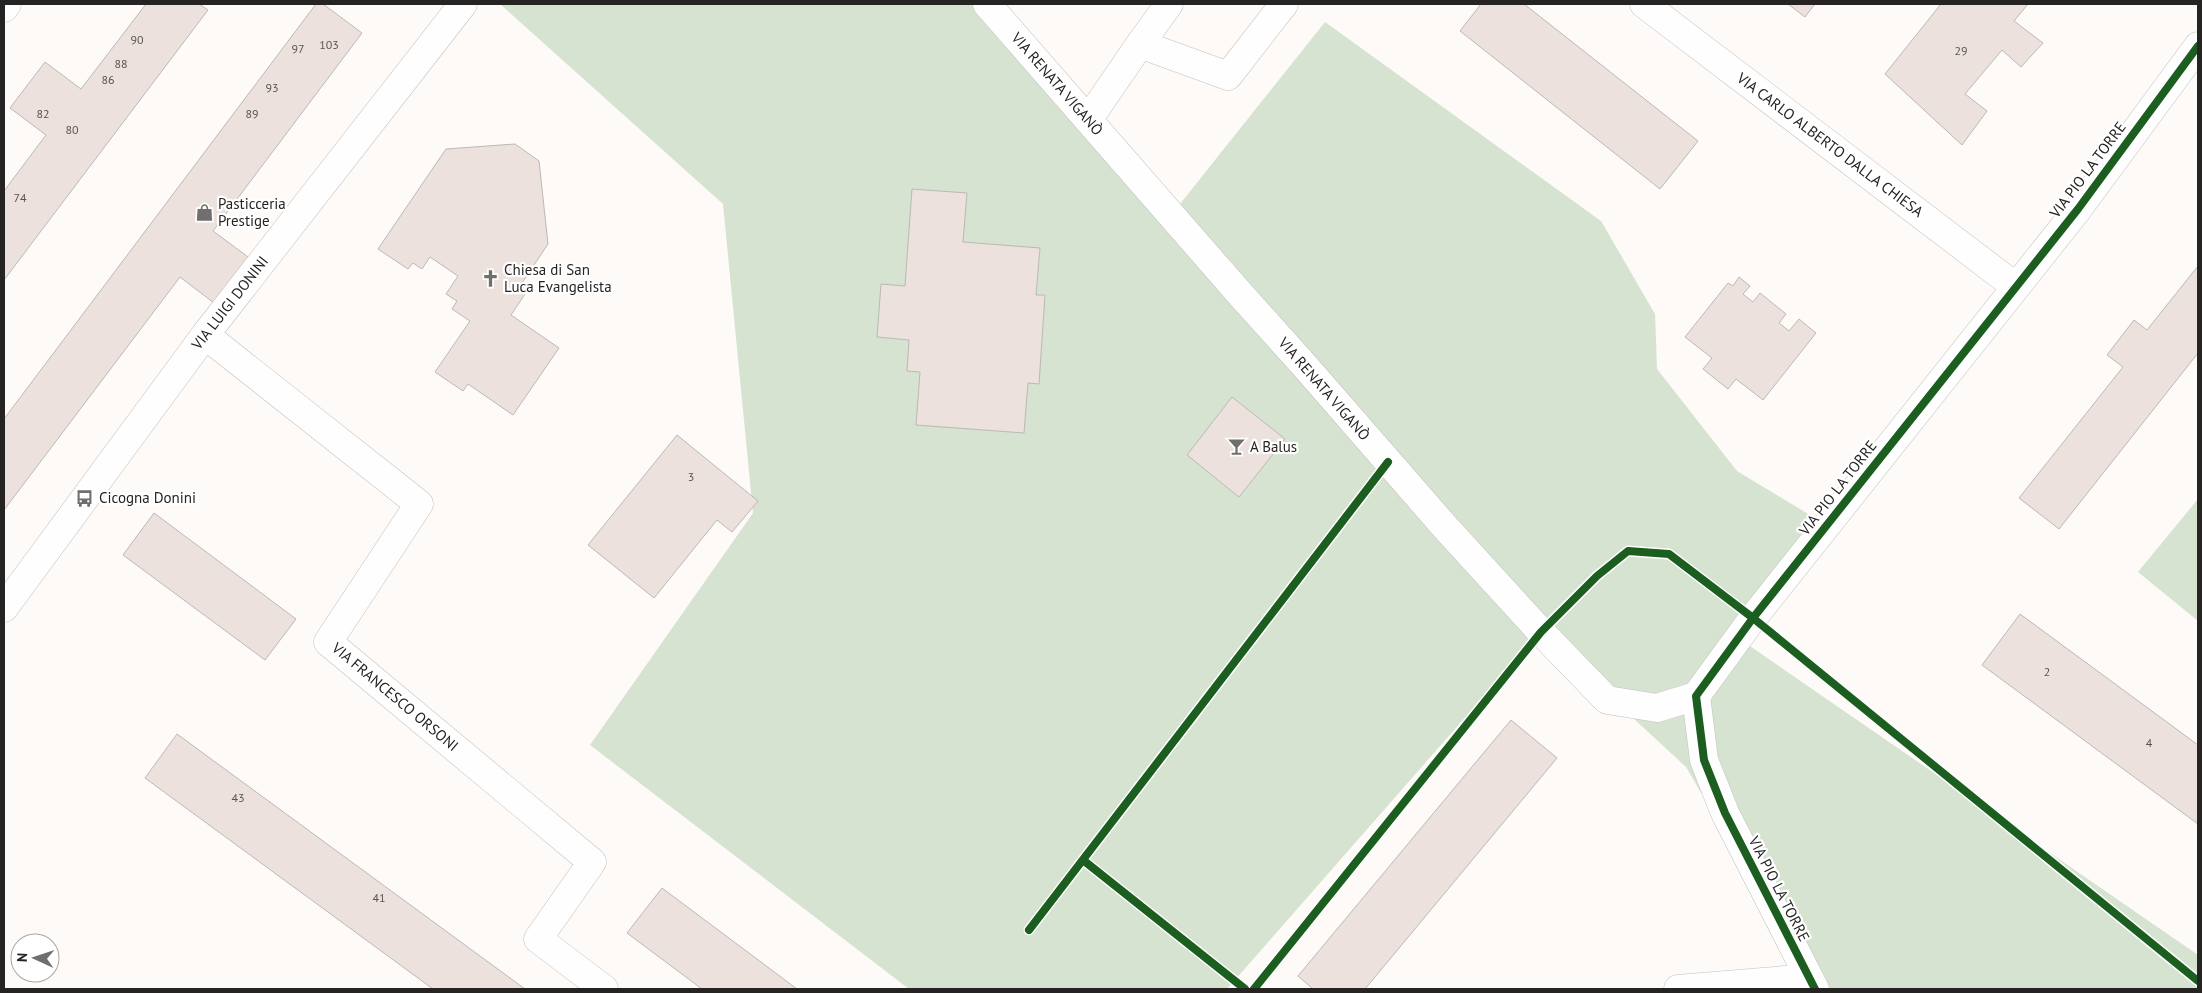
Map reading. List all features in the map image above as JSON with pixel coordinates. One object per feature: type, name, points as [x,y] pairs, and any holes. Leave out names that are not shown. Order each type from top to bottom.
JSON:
[{"type":"street","points":[[4,8],[7,4]]},
{"type":"street","name":"VIA LUIGI DONINI","points":[[4,608],[205,335],[463,4]]},
{"type":"street","name":"VIA RENATA VIGANÒ","points":[[987,4],[1241,296],[1304,365],[1444,528],[1607,700],[1657,708],[1696,696]]},
{"type":"street","points":[[1088,120],[1169,4]]},
{"type":"street","points":[[1140,44],[1228,76],[1284,4]]},
{"type":"street","name":"VIA CARLO ALBERTO DALLA CHIESA","points":[[1644,4],[2016,287]]},
{"type":"street","name":"VIA PIO LA TORRE","points":[[1678,989],[1812,984],[1725,813],[1704,760],[1696,696],[1753,618],[2078,209],[2198,46]]},
{"type":"street","name":"VIA FRANCESCO ORSONI","points":[[205,335],[418,504],[328,642],[592,862],[538,939],[604,989]]},
{"type":"green space","points":[[500,4],[990,4],[1172,214],[1325,22],[1601,221],[1655,314],[1657,369],[1737,471],[1828,526],[1744,642],[2198,955],[2198,989],[1816,989],[1686,767],[1540,632],[1227,989],[909,989],[590,745],[753,513],[723,204]]},
{"type":"green space","points":[[2198,499],[2198,621],[2138,572]]},
{"type":"building","points":[[146,4],[199,4],[208,10],[4,280],[4,191],[46,135],[10,108],[45,62],[81,89]]},
{"type":"building","points":[[316,4],[323,4],[362,33],[213,231],[248,257],[214,303],[180,277],[4,510],[4,419]]},
{"type":"building","points":[[1481,4],[1524,4],[1698,141],[1660,189],[1460,31]]},
{"type":"building","points":[[1788,4],[1815,4],[1805,17]]},
{"type":"building","points":[[1941,4],[2028,4],[2014,21],[2043,43],[2021,67],[2002,50],[1965,94],[1987,111],[1962,145],[1885,74]]},
{"type":"building","name":"Chiesa di San Luca Evangelista","points":[[515,144],[539,161],[548,244],[522,283],[529,288],[511,315],[559,348],[513,415],[468,384],[463,391],[435,372],[470,321],[452,309],[457,301],[446,294],[458,276],[430,257],[422,269],[413,263],[408,269],[378,249],[446,149]]},
{"type":"building","points":[[912,189],[967,193],[963,242],[1040,248],[1036,295],[1045,295],[1039,384],[1028,383],[1024,433],[916,425],[920,372],[907,371],[909,340],[877,337],[881,284],[905,286]]},
{"type":"building","points":[[2198,266],[2198,353],[2059,529],[2019,498],[2123,367],[2107,355],[2134,320],[2147,330]]},
{"type":"building","points":[[1739,277],[1750,286],[1743,294],[1753,302],[1760,293],[1786,314],[1779,323],[1789,331],[1799,319],[1816,333],[1763,400],[1736,379],[1728,389],[1703,369],[1712,358],[1685,337],[1728,283],[1733,286]]},
{"type":"building","name":"A Balus","points":[[1232,397],[1285,439],[1239,497],[1187,455]]},
{"type":"building","points":[[677,435],[758,501],[732,532],[717,520],[654,598],[588,545]]},
{"type":"building","points":[[154,513],[296,619],[265,660],[123,555]]},
{"type":"building","points":[[2020,614],[2198,745],[2198,824],[1982,665]]},
{"type":"building","points":[[1511,720],[1557,758],[1365,989],[1313,989],[1298,976]]},
{"type":"building","points":[[177,734],[525,989],[433,989],[145,778]]},
{"type":"building","points":[[662,888],[797,989],[702,989],[627,933]]},
{"type":"cycle path","points":[[1815,989],[1725,813],[1704,760],[1696,696],[1753,618],[2078,209],[2198,46]]},
{"type":"cycle path","points":[[1029,930],[1388,462]]},
{"type":"cycle path","points":[[1254,989],[1541,632],[1597,576],[1628,551],[1669,554],[1753,618],[2198,981]]},
{"type":"cycle path","points":[[1083,860],[1245,989]]},
{"type":"place","name":"Pasticceria Prestige","points":[[204,213]]},
{"type":"place","name":"Chiesa di San Luca Evangelista","points":[[490,279]]},
{"type":"place","name":"A Balus","points":[[1236,447]]},
{"type":"place","name":"Cicogna Donini","points":[[85,498]]}]
